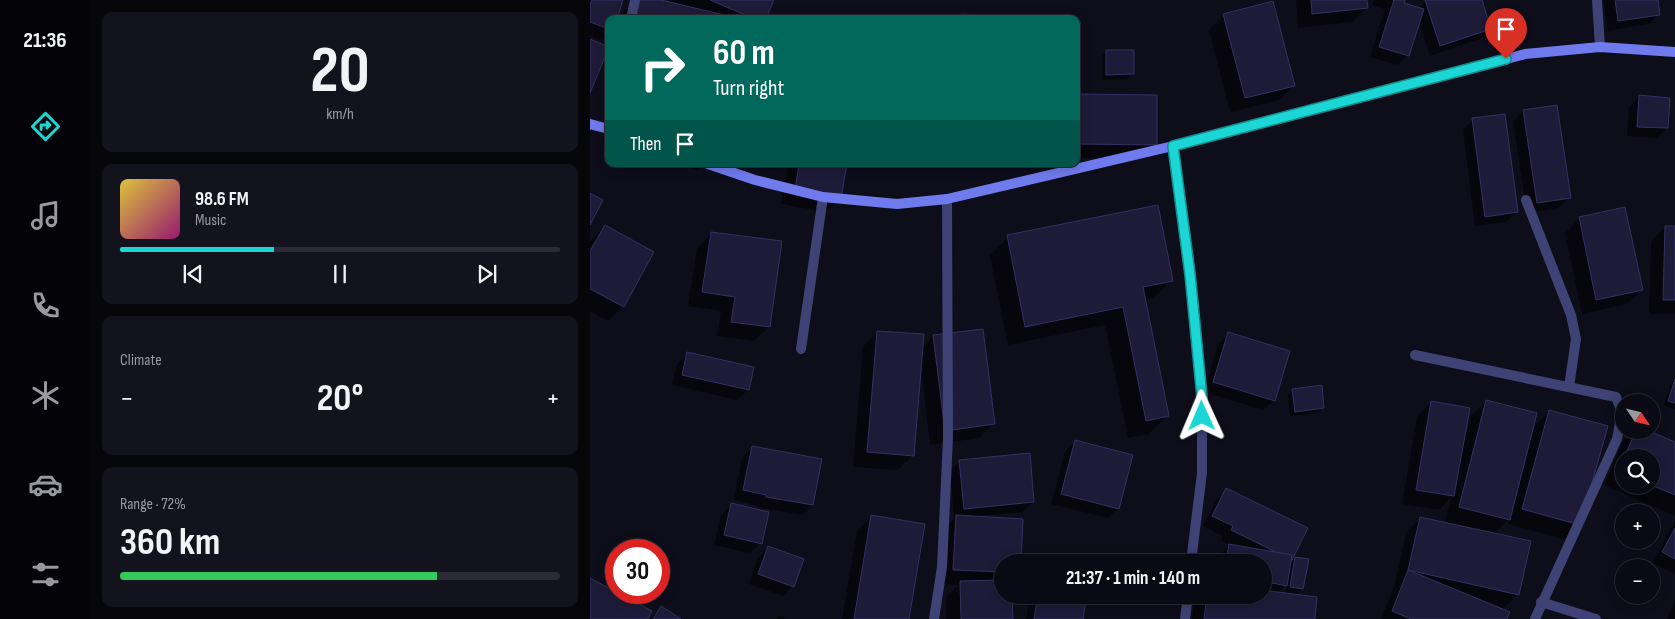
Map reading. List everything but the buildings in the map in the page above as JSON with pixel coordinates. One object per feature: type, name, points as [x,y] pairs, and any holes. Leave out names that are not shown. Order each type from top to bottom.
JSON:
[{"type":"street","points":[[632,15],[635,0]]},
{"type":"street","points":[[1597,0],[1600,47]]},
{"type":"street","points":[[717,167],[755,180],[824,197],[896,204],[947,198],[1173,146],[1525,54],[1600,47],[1675,52]]},
{"type":"street","points":[[590,124],[605,126]]},
{"type":"street","points":[[1173,146],[1190,274],[1202,397],[1202,473],[1192,554]]},
{"type":"street","points":[[801,349],[824,197]]},
{"type":"street","points":[[934,619],[942,567],[948,438],[947,198]]},
{"type":"street","points":[[1526,200],[1571,315],[1576,339],[1569,388]]},
{"type":"street","points":[[1416,355],[1616,398],[1622,412],[1617,439],[1541,602],[1535,619]]},
{"type":"street","points":[[1541,602],[1596,619]]},
{"type":"street","points":[[1185,619],[1187,604]]},
{"type":"route","points":[[1202,416],[1202,397],[1190,274],[1173,146],[1506,59]]}]
